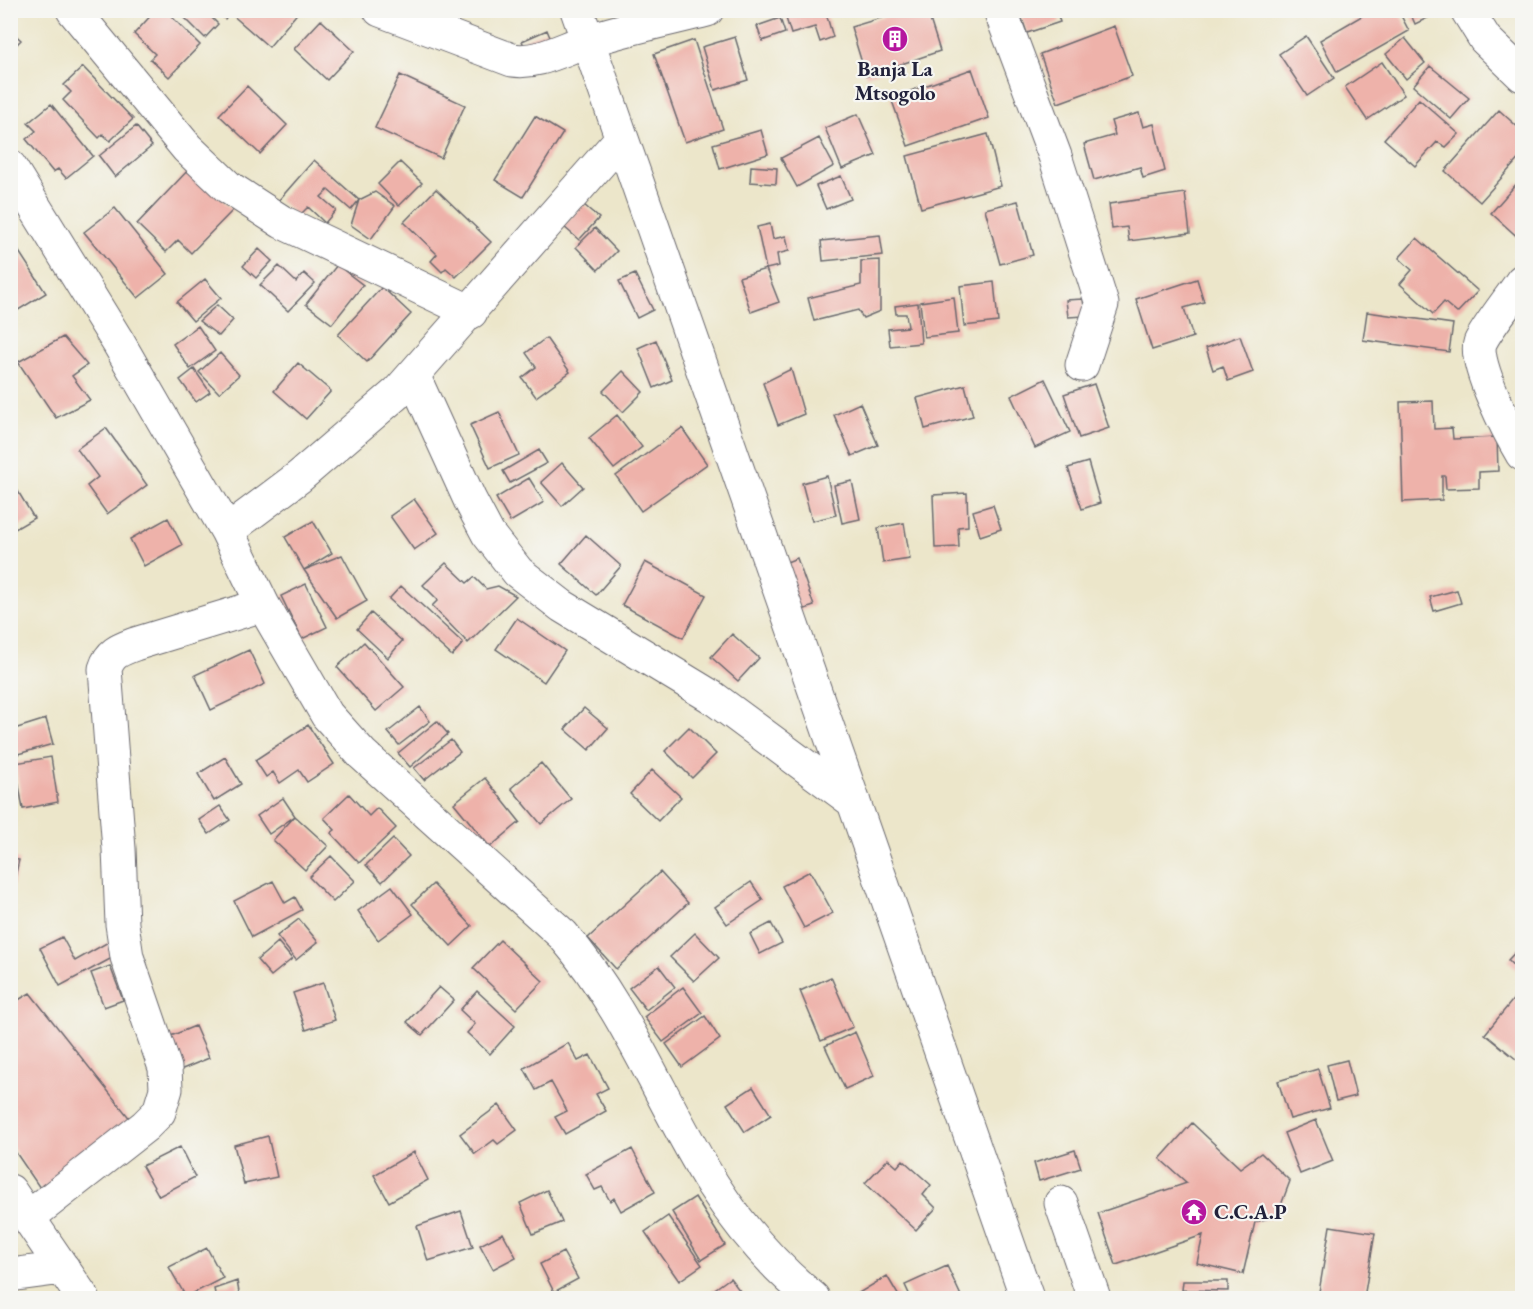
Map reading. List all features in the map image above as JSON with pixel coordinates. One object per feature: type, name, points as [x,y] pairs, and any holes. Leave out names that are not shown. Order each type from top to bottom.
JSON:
[{"type":"street","points":[[73,10],[187,148],[228,187],[282,222],[471,312]]},
{"type":"street","points":[[380,10],[512,60],[524,62],[538,60],[582,26],[707,10]]},
{"type":"street","points":[[1000,10],[1055,156],[1102,304],[1082,365]]},
{"type":"street","points":[[1467,10],[1485,39],[1522,75]]},
{"type":"street","points":[[582,26],[1028,1299]]},
{"type":"street","points":[[227,531],[352,433],[413,375],[471,312],[621,139]]},
{"type":"street","points":[[10,166],[118,342],[227,531],[263,605],[327,715],[343,734],[563,935],[580,955],[607,995],[728,1208],[790,1280],[813,1299]]},
{"type":"street","points":[[1522,281],[1480,342],[1479,360],[1510,434],[1522,454]]},
{"type":"street","points":[[413,375],[488,534],[518,572],[562,606],[712,697],[854,802]]},
{"type":"street","points":[[83,1299],[20,1204],[145,1126],[159,1112],[166,1089],[165,1068],[128,957],[122,924],[119,849],[105,669],[108,660],[116,651],[263,605]]},
{"type":"street","points":[[1061,1203],[1094,1299]]},
{"type":"street","points":[[10,1275],[63,1268]]},
{"type":"building","points":[[156,10],[165,10],[200,45],[169,77],[150,59],[155,54],[134,34]]},
{"type":"building","points":[[177,10],[204,10],[218,24],[205,38]]},
{"type":"building","points":[[215,10],[300,10],[269,47],[230,13],[225,19]]},
{"type":"building","points":[[798,10],[825,10],[833,37],[820,42],[815,27],[791,34],[785,15]]},
{"type":"building","name":"Banja La Mtsogolo","points":[[891,10],[927,10],[940,51],[866,76],[851,27],[891,15]]},
{"type":"building","points":[[1019,10],[1056,10],[1060,22],[1027,33]]},
{"type":"building","points":[[1372,10],[1398,10],[1409,31],[1337,72],[1320,40]]},
{"type":"building","points":[[1409,10],[1440,10],[1440,12],[1415,24]]},
{"type":"building","points":[[780,18],[785,33],[762,41],[757,26]]},
{"type":"building","points":[[321,20],[354,51],[327,80],[294,49]]},
{"type":"building","points":[[1114,26],[1132,76],[1058,103],[1040,54]]},
{"type":"building","points":[[10,30],[21,40],[10,51]]},
{"type":"building","points":[[547,30],[554,47],[529,57],[522,41]]},
{"type":"building","points":[[1306,36],[1334,78],[1307,96],[1279,54]]},
{"type":"building","points":[[735,37],[748,80],[715,90],[702,47]]},
{"type":"building","points":[[1405,38],[1425,63],[1406,79],[1386,54]]},
{"type":"building","points":[[694,40],[723,129],[685,142],[654,54]]},
{"type":"building","points":[[1382,62],[1404,95],[1367,120],[1345,87]]},
{"type":"building","points":[[1430,66],[1469,98],[1451,119],[1413,86]]},
{"type":"building","points":[[83,67],[133,119],[110,141],[103,134],[99,138],[63,100],[71,92],[64,85]]},
{"type":"building","points":[[972,69],[989,118],[908,146],[891,98]]},
{"type":"building","points":[[400,75],[465,105],[441,158],[375,128]]},
{"type":"building","points":[[247,86],[287,125],[260,154],[219,115]]},
{"type":"building","points":[[1419,99],[1459,134],[1446,147],[1437,142],[1415,166],[1384,139]]},
{"type":"building","points":[[51,104],[93,156],[66,178],[58,169],[53,172],[26,139],[36,131],[28,123]]},
{"type":"building","points":[[1499,110],[1522,131],[1522,155],[1480,202],[1445,171]]},
{"type":"building","points":[[1139,113],[1143,127],[1154,124],[1165,171],[1143,178],[1140,167],[1094,180],[1084,144],[1115,135],[1111,121]]},
{"type":"building","points":[[858,114],[876,155],[842,169],[825,128]]},
{"type":"building","points":[[535,116],[563,133],[523,197],[495,180]]},
{"type":"building","points":[[136,126],[152,146],[115,177],[99,156]]},
{"type":"building","points":[[761,130],[768,154],[720,169],[713,144]]},
{"type":"building","points":[[988,134],[1001,186],[921,208],[907,156]]},
{"type":"building","points":[[819,138],[834,166],[797,187],[781,158]]},
{"type":"building","points":[[314,160],[359,200],[351,210],[328,190],[321,197],[336,210],[325,223],[308,207],[298,217],[279,200]]},
{"type":"building","points":[[400,162],[422,183],[399,206],[378,184]]},
{"type":"building","points":[[751,166],[777,168],[776,184],[750,182]]},
{"type":"building","points":[[190,168],[233,210],[191,253],[178,240],[166,252],[137,224]]},
{"type":"building","points":[[841,176],[851,199],[826,209],[816,186]]},
{"type":"building","points":[[1518,182],[1522,186],[1522,241],[1491,213]]},
{"type":"building","points":[[436,189],[491,242],[456,277],[446,268],[442,272],[431,261],[437,254],[404,222]]},
{"type":"building","points":[[375,192],[395,206],[371,239],[351,225],[359,200]]},
{"type":"building","points":[[1185,193],[1190,233],[1129,241],[1127,227],[1112,229],[1109,204]]},
{"type":"building","points":[[1018,201],[1033,255],[1000,264],[985,209]]},
{"type":"building","points":[[583,204],[599,218],[579,240],[563,226]]},
{"type":"building","points":[[115,208],[168,274],[138,298],[84,232]]},
{"type":"building","points":[[770,224],[773,239],[786,236],[789,251],[777,254],[779,266],[766,269],[757,227]]},
{"type":"building","points":[[595,228],[617,251],[598,270],[576,247]]},
{"type":"building","points":[[880,235],[883,255],[823,261],[821,241]]},
{"type":"building","points":[[1417,238],[1478,291],[1457,313],[1444,302],[1433,314],[1400,284],[1412,270],[1399,258]]},
{"type":"building","points":[[14,244],[46,293],[15,312],[10,305],[10,246]]},
{"type":"building","points":[[259,249],[272,261],[256,278],[243,266]]},
{"type":"building","points":[[880,260],[880,311],[863,318],[858,310],[814,321],[808,298],[861,285],[861,261]]},
{"type":"building","points":[[337,265],[363,285],[332,324],[306,304]]},
{"type":"building","points":[[279,266],[296,282],[304,273],[315,283],[288,311],[260,285]]},
{"type":"building","points":[[766,269],[779,302],[751,312],[739,277]]},
{"type":"building","points":[[635,274],[653,310],[637,318],[619,281]]},
{"type":"building","points":[[205,279],[221,298],[193,321],[177,302]]},
{"type":"building","points":[[1197,279],[1204,302],[1184,308],[1193,337],[1152,350],[1136,299]]},
{"type":"building","points":[[994,282],[998,322],[964,326],[960,286]]},
{"type":"building","points":[[382,287],[411,314],[367,362],[338,335]]},
{"type":"building","points":[[954,297],[958,333],[924,337],[920,302]]},
{"type":"building","points":[[1083,299],[1085,316],[1068,317],[1066,300]]},
{"type":"building","points":[[918,303],[921,343],[890,346],[888,329],[908,327],[906,314],[896,314],[895,306]]},
{"type":"building","points":[[217,305],[233,320],[219,336],[199,321]]},
{"type":"building","points":[[1367,312],[1453,324],[1449,352],[1363,340]]},
{"type":"building","points":[[198,326],[215,351],[190,369],[173,344]]},
{"type":"building","points":[[1240,336],[1253,372],[1228,381],[1223,366],[1213,370],[1206,348]]},
{"type":"building","points":[[63,337],[87,365],[72,376],[90,400],[56,418],[18,362]]},
{"type":"building","points":[[546,338],[570,372],[536,397],[522,378],[536,367],[526,353]]},
{"type":"building","points":[[656,340],[672,380],[654,388],[638,348]]},
{"type":"building","points":[[220,353],[239,375],[219,393],[199,372]]},
{"type":"building","points":[[298,363],[331,391],[306,419],[274,391]]},
{"type":"building","points":[[194,369],[210,392],[196,402],[180,380]]},
{"type":"building","points":[[791,369],[804,414],[778,425],[763,383]]},
{"type":"building","points":[[623,371],[643,392],[623,412],[603,391]]},
{"type":"building","points":[[1045,379],[1070,432],[1035,448],[1011,396]]},
{"type":"building","points":[[1094,384],[1109,428],[1079,438],[1064,394]]},
{"type":"building","points":[[965,385],[973,416],[925,429],[917,398]]},
{"type":"building","points":[[1433,401],[1434,429],[1452,428],[1453,439],[1497,437],[1498,471],[1479,472],[1479,488],[1446,489],[1445,476],[1442,476],[1442,500],[1403,502],[1400,402]]},
{"type":"building","points":[[860,403],[878,445],[852,456],[834,415]]},
{"type":"building","points":[[499,412],[519,455],[490,468],[470,425]]},
{"type":"building","points":[[617,415],[642,447],[614,469],[589,438]]},
{"type":"building","points":[[106,428],[147,485],[107,514],[87,486],[98,477],[77,449]]},
{"type":"building","points":[[682,428],[707,464],[641,511],[616,476]]},
{"type":"building","points":[[539,450],[547,463],[510,483],[503,471]]},
{"type":"building","points":[[1088,462],[1100,503],[1082,509],[1068,468]]},
{"type":"building","points":[[562,463],[583,487],[562,506],[541,482]]},
{"type":"building","points":[[827,476],[836,515],[812,521],[802,483]]},
{"type":"building","points":[[10,478],[34,518],[10,532]]},
{"type":"building","points":[[529,478],[544,502],[510,522],[496,498]]},
{"type":"building","points":[[852,481],[860,519],[842,523],[834,485]]},
{"type":"building","points":[[967,493],[968,526],[958,527],[959,547],[935,548],[933,495]]},
{"type":"building","points":[[414,499],[438,533],[414,550],[390,516]]},
{"type":"building","points":[[993,505],[1001,529],[980,536],[973,511]]},
{"type":"building","points":[[168,518],[182,545],[144,566],[130,539]]},
{"type":"building","points":[[313,521],[332,553],[304,570],[285,537]]},
{"type":"building","points":[[904,523],[910,559],[883,563],[878,528]]},
{"type":"building","points":[[586,535],[621,566],[596,595],[561,564]]},
{"type":"building","points":[[342,555],[367,601],[337,618],[304,570]]},
{"type":"building","points":[[797,558],[814,606],[796,612],[779,565]]},
{"type":"building","points":[[645,562],[706,595],[683,638],[622,605]]},
{"type":"building","points":[[446,563],[467,583],[474,577],[486,589],[498,586],[516,596],[468,643],[432,606],[438,600],[423,585]]},
{"type":"building","points":[[306,584],[327,627],[302,639],[281,596]]},
{"type":"building","points":[[401,586],[463,643],[452,656],[389,599]]},
{"type":"building","points":[[1457,590],[1461,603],[1434,611],[1430,597]]},
{"type":"building","points":[[371,613],[402,641],[388,658],[357,629]]},
{"type":"building","points":[[517,618],[565,651],[544,682],[496,649]]},
{"type":"building","points":[[732,634],[759,658],[738,681],[711,657]]},
{"type":"building","points":[[364,642],[404,687],[376,711],[337,667]]},
{"type":"building","points":[[249,650],[265,684],[211,710],[195,675]]},
{"type":"building","points":[[420,707],[430,721],[399,745],[388,732]]},
{"type":"building","points":[[584,708],[608,728],[589,750],[565,729]]},
{"type":"building","points":[[46,719],[53,744],[18,754],[11,730]]},
{"type":"building","points":[[437,721],[448,734],[410,767],[398,753]]},
{"type":"building","points":[[308,725],[334,764],[307,782],[299,770],[280,783],[273,772],[266,777],[255,760]]},
{"type":"building","points":[[689,727],[716,754],[692,778],[665,751]]},
{"type":"building","points":[[451,740],[460,752],[424,780],[414,768]]},
{"type":"building","points":[[51,757],[58,802],[23,809],[15,763]]},
{"type":"building","points":[[225,757],[241,784],[214,801],[198,774]]},
{"type":"building","points":[[541,763],[571,799],[541,824],[511,788]]},
{"type":"building","points":[[652,770],[681,797],[658,821],[630,794]]},
{"type":"building","points":[[485,778],[520,822],[490,847],[454,803]]},
{"type":"building","points":[[349,794],[369,816],[377,808],[396,828],[359,863],[331,833],[335,830],[324,818]]},
{"type":"building","points":[[283,798],[295,816],[269,834],[257,816]]},
{"type":"building","points":[[220,806],[230,820],[209,834],[199,820]]},
{"type":"building","points":[[295,816],[328,846],[305,870],[273,840]]},
{"type":"building","points":[[393,839],[409,856],[382,882],[366,865]]},
{"type":"building","points":[[331,856],[355,881],[333,902],[309,877]]},
{"type":"building","points":[[10,858],[19,860],[11,894],[10,894]]},
{"type":"building","points":[[810,871],[833,913],[804,928],[782,886]]},
{"type":"building","points":[[660,872],[688,903],[616,969],[588,938]]},
{"type":"building","points":[[273,881],[285,903],[295,897],[302,910],[252,937],[234,901]]},
{"type":"building","points":[[751,882],[763,900],[727,924],[715,907]]},
{"type":"building","points":[[433,884],[472,926],[451,946],[412,904]]},
{"type":"building","points":[[392,886],[413,914],[378,940],[358,911]]},
{"type":"building","points":[[299,919],[318,942],[296,960],[277,936]]},
{"type":"building","points":[[771,923],[782,943],[760,954],[750,934]]},
{"type":"building","points":[[695,933],[719,958],[694,981],[670,957]]},
{"type":"building","points":[[62,937],[75,961],[110,941],[112,958],[60,986],[40,948]]},
{"type":"building","points":[[500,940],[543,981],[516,1009],[473,968]]},
{"type":"building","points":[[278,942],[292,959],[271,976],[257,960]]},
{"type":"building","points":[[1522,945],[1522,967],[1518,971],[1508,960]]},
{"type":"building","points":[[110,966],[123,1000],[104,1007],[91,973]]},
{"type":"building","points":[[659,966],[675,987],[646,1010],[629,988]]},
{"type":"building","points":[[831,977],[853,1027],[821,1041],[800,991]]},
{"type":"building","points":[[323,983],[335,1020],[306,1030],[293,993]]},
{"type":"building","points":[[439,987],[454,1000],[422,1035],[407,1022]]},
{"type":"building","points":[[683,987],[702,1013],[663,1042],[644,1017]]},
{"type":"building","points":[[477,991],[515,1026],[490,1054],[467,1033],[475,1024],[460,1010]]},
{"type":"building","points":[[30,993],[135,1125],[42,1191],[10,1144],[10,1005]]},
{"type":"building","points":[[1516,996],[1522,1001],[1522,1064],[1485,1034]]},
{"type":"building","points":[[705,1016],[720,1039],[682,1067],[666,1044]]},
{"type":"building","points":[[195,1026],[209,1058],[180,1070],[166,1038]]},
{"type":"building","points":[[855,1032],[874,1076],[845,1089],[825,1046]]},
{"type":"building","points":[[568,1043],[578,1061],[590,1055],[608,1088],[596,1094],[606,1111],[565,1134],[555,1117],[567,1111],[551,1082],[536,1090],[524,1068]]},
{"type":"building","points":[[1347,1060],[1356,1096],[1336,1101],[1327,1065]]},
{"type":"building","points":[[1318,1069],[1330,1108],[1290,1119],[1278,1081]]},
{"type":"building","points":[[753,1087],[771,1115],[745,1132],[727,1104]]},
{"type":"building","points":[[499,1105],[517,1130],[498,1144],[494,1140],[475,1154],[460,1134]]},
{"type":"building","points":[[1316,1120],[1333,1161],[1300,1174],[1284,1133]]},
{"type":"building","points":[[1192,1123],[1240,1168],[1261,1153],[1290,1181],[1277,1216],[1255,1222],[1243,1274],[1197,1263],[1203,1235],[1116,1265],[1098,1213],[1187,1183],[1160,1159]]},
{"type":"building","points":[[268,1136],[277,1177],[244,1184],[234,1145]]},
{"type":"building","points":[[180,1147],[195,1177],[159,1196],[142,1166]]},
{"type":"building","points":[[632,1149],[655,1192],[621,1211],[614,1198],[610,1201],[602,1187],[595,1190],[586,1174]]},
{"type":"building","points":[[1075,1150],[1081,1168],[1039,1181],[1034,1163]]},
{"type":"building","points":[[414,1152],[428,1180],[389,1202],[374,1175]]},
{"type":"building","points":[[888,1159],[897,1167],[903,1160],[931,1185],[923,1195],[936,1208],[916,1230],[865,1183]]},
{"type":"building","points":[[547,1190],[562,1222],[533,1234],[520,1203]]},
{"type":"building","points":[[695,1197],[725,1245],[701,1260],[672,1212]]},
{"type":"building","points":[[461,1211],[473,1247],[428,1261],[417,1226]]},
{"type":"building","points":[[668,1216],[702,1265],[679,1281],[645,1232]]},
{"type":"building","points":[[1330,1226],[1375,1233],[1364,1298],[1319,1292]]},
{"type":"building","points":[[503,1233],[516,1257],[493,1269],[480,1245]]},
{"type":"building","points":[[207,1248],[223,1278],[186,1297],[169,1267]]},
{"type":"building","points":[[563,1252],[578,1279],[554,1292],[540,1264]]},
{"type":"building","points":[[947,1266],[962,1298],[911,1298],[905,1285]]},
{"type":"building","points":[[887,1276],[900,1298],[859,1298],[857,1294]]},
{"type":"building","points":[[730,1278],[743,1295],[738,1298],[707,1298],[705,1296]]},
{"type":"building","points":[[237,1281],[240,1298],[216,1298],[214,1289]]},
{"type":"building","points":[[1183,1281],[1228,1281],[1228,1291],[1182,1290]]},
{"type":"place","name":"Banja La Mtsogolo","points":[[895,39]]},
{"type":"place","name":"C.C.A.P","points":[[1194,1212]]}]
